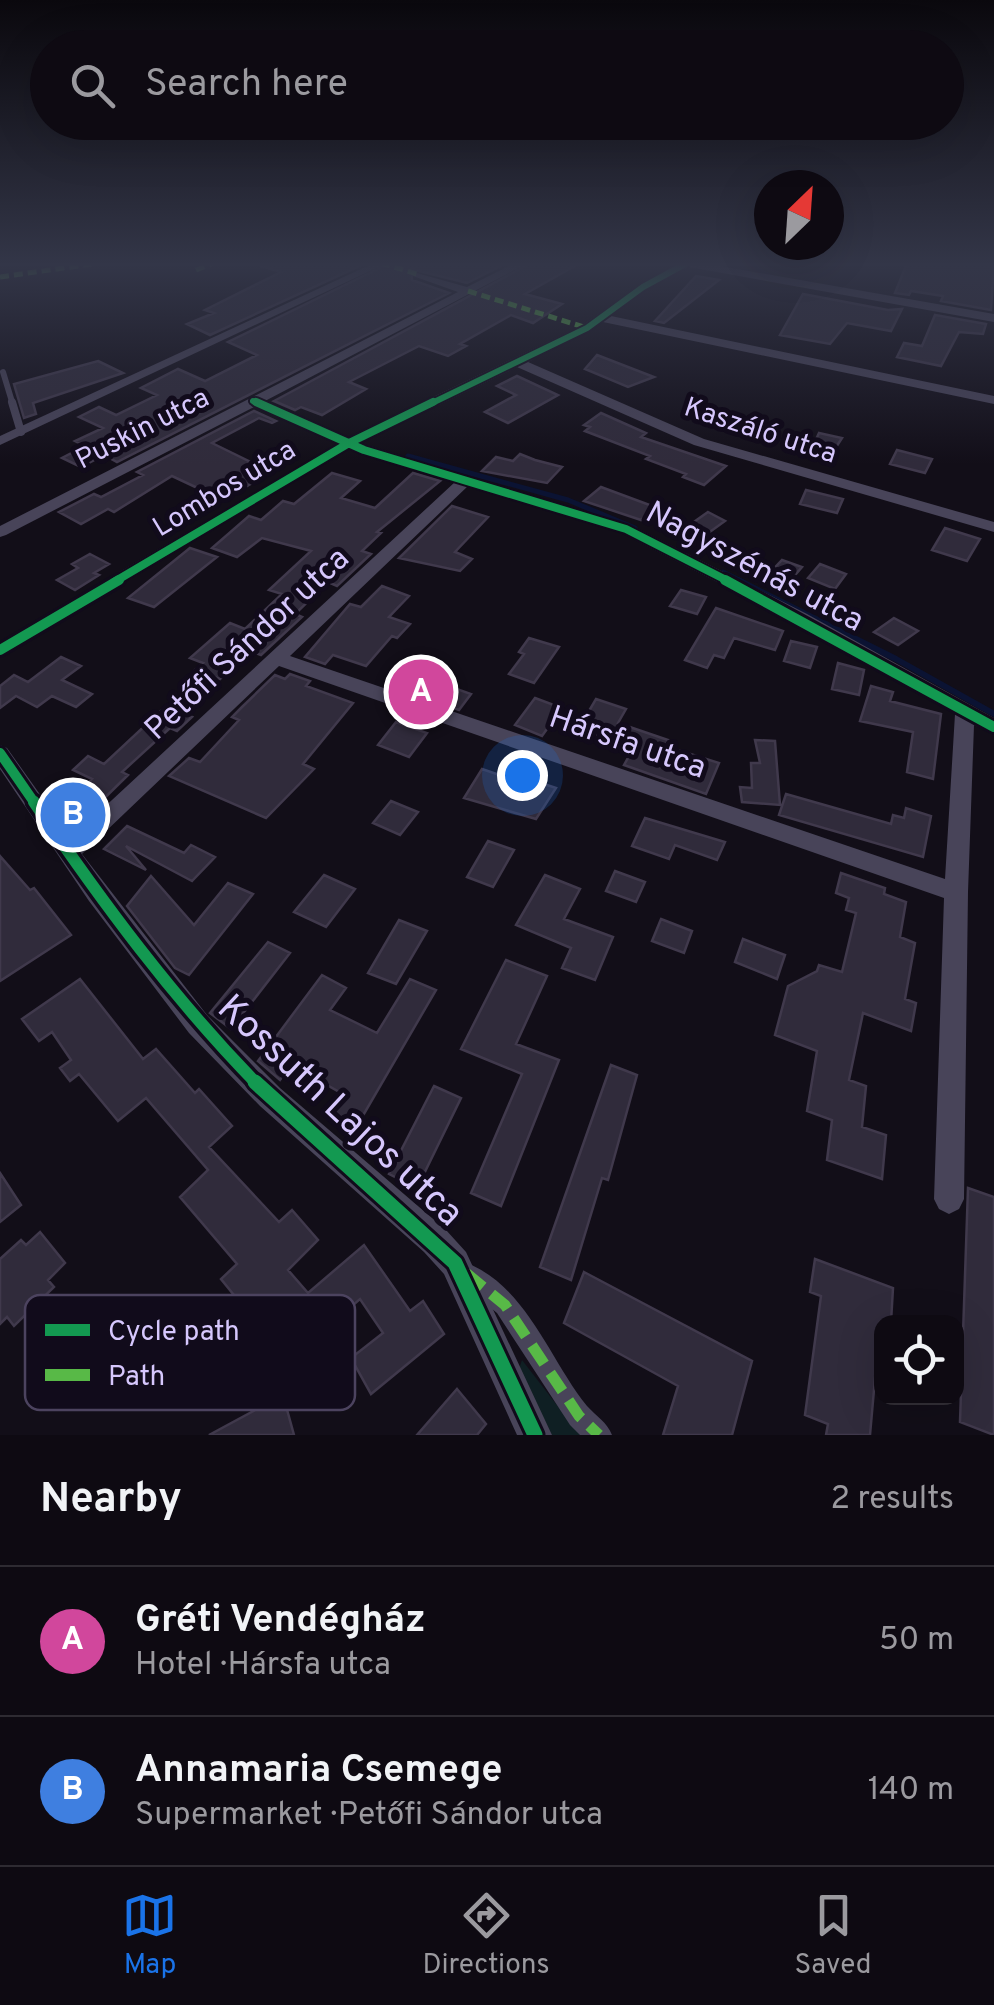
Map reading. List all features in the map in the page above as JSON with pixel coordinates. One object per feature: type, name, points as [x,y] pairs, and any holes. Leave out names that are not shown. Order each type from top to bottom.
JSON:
[{"type":"street","points":[[0,440],[238,330]]},
{"type":"street","name":"Puskin utca","points":[[0,532],[392,330]]},
{"type":"street","name":"Lombos utca","points":[[0,650],[349,443],[581,330]]},
{"type":"street","points":[[661,330],[994,400]]},
{"type":"street","name":"Kaszáló utca","points":[[518,362],[699,442],[994,527]]},
{"type":"street","name":"Nagyszénás utca","points":[[253,401],[349,443],[626,528],[801,618],[994,727]]},
{"type":"street","name":"Petőfi Sándor utca","points":[[70,852],[466,480]]},
{"type":"street","name":"Hársfa utca","points":[[278,659],[956,892]]},
{"type":"street","points":[[948,1199],[965,710]]},
{"type":"street","name":"Kossuth Lajos utca","points":[[0,753],[172,991],[228,1057],[505,1305],[580,1416],[599,1435]]},
{"type":"street","name":"Kossuth Lajos utca","points":[[455,1263],[536,1435]]},
{"type":"lane","points":[[3,372],[21,432]]},
{"type":"shaded area","points":[[522,1360],[580,1435],[552,1435],[519,1369]]},
{"type":"building","points":[[253,330],[376,330],[117,462],[104,455],[81,467],[62,458],[85,446],[75,441],[103,428],[79,417],[99,407],[116,415],[157,395],[141,388],[178,369],[205,381],[257,355],[228,342]]},
{"type":"building","points":[[406,330],[485,330],[448,356],[419,346],[349,382],[366,389],[322,415],[274,401]]},
{"type":"building","points":[[783,330],[841,330],[830,344],[780,335]]},
{"type":"building","points":[[929,330],[984,330],[983,334],[959,332],[941,366],[897,357],[904,343],[922,346]]},
{"type":"building","points":[[597,355],[654,377],[628,387],[585,369]]},
{"type":"building","points":[[98,361],[123,373],[33,403],[36,414],[24,418],[14,384]]},
{"type":"building","points":[[517,376],[558,395],[508,423],[485,412],[516,395],[497,386]]},
{"type":"building","points":[[254,411],[276,421],[259,418],[212,443],[271,472],[223,500],[172,476],[114,512],[108,509],[81,524],[59,512],[94,494],[101,497],[143,475],[137,472]]},
{"type":"building","points":[[601,413],[646,433],[641,437],[726,466],[704,485],[683,477],[686,474],[646,459],[650,456],[585,431],[590,427],[584,425]]},
{"type":"building","points":[[819,433],[842,438],[827,461],[808,457]]},
{"type":"building","points":[[897,450],[932,459],[925,473],[890,464]]},
{"type":"building","points":[[520,454],[562,467],[547,483],[482,471],[496,457],[513,461]]},
{"type":"building","points":[[332,473],[360,481],[341,498],[375,508],[413,473],[440,481],[377,532],[381,533],[362,551],[371,554],[337,586],[328,582],[295,614],[302,617],[261,655],[250,651],[220,679],[195,670],[203,663],[190,658],[230,623],[245,629],[282,594],[269,590],[311,551],[262,538],[237,557],[212,548],[249,516],[261,520],[283,501],[294,504]]},
{"type":"building","points":[[601,487],[655,507],[641,520],[584,501]]},
{"type":"building","points":[[806,490],[843,499],[837,513],[800,504]]},
{"type":"building","points":[[452,506],[488,517],[455,552],[472,559],[460,571],[399,558]]},
{"type":"building","points":[[708,512],[725,521],[693,544],[674,536]]},
{"type":"building","points":[[945,528],[980,539],[967,561],[932,550]]},
{"type":"building","points":[[190,548],[217,557],[154,607],[128,598]]},
{"type":"building","points":[[90,554],[109,564],[94,573],[99,575],[75,590],[57,580],[78,568],[72,564]]},
{"type":"building","points":[[782,560],[802,567],[783,589],[765,578]]},
{"type":"building","points":[[820,564],[846,574],[835,589],[808,578]]},
{"type":"building","points":[[382,586],[409,596],[389,617],[410,624],[397,638],[392,636],[366,666],[333,655],[325,664],[305,657],[350,604],[361,607]]},
{"type":"building","points":[[681,590],[706,597],[697,614],[670,606]]},
{"type":"building","points":[[716,608],[783,631],[775,650],[734,638],[724,658],[714,655],[707,668],[685,660]]},
{"type":"building","points":[[894,618],[918,631],[898,645],[874,632]]},
{"type":"building","points":[[529,638],[559,647],[534,683],[509,674],[524,654],[519,652]]},
{"type":"building","points":[[791,641],[817,647],[810,668],[784,661]]},
{"type":"building","points":[[61,657],[81,666],[62,680],[92,694],[76,707],[52,696],[37,707],[16,696],[0,708],[0,686],[14,675],[28,682]]},
{"type":"building","points":[[838,663],[864,670],[859,695],[832,689]]},
{"type":"building","points":[[290,674],[310,681],[306,686],[353,703],[303,764],[314,769],[266,818],[169,776],[189,758],[200,762],[239,720],[232,717],[242,707],[275,675],[285,679]]},
{"type":"building","points":[[415,674],[471,694],[459,710],[402,690]]},
{"type":"building","points":[[871,686],[893,692],[890,701],[941,714],[933,779],[907,772],[913,732],[860,721]]},
{"type":"building","points":[[535,698],[562,708],[542,736],[515,725]]},
{"type":"building","points":[[596,699],[626,709],[618,723],[668,740],[665,746],[719,763],[706,794],[624,765],[633,749],[592,735],[598,726],[583,721]]},
{"type":"building","points":[[166,706],[192,717],[177,731],[170,728],[122,772],[128,775],[71,831],[59,813],[92,779],[73,770],[88,756],[104,764]]},
{"type":"building","points":[[396,722],[427,733],[409,757],[378,745]]},
{"type":"building","points":[[755,740],[775,741],[780,805],[742,802],[740,787],[752,788],[751,763],[760,763]]},
{"type":"building","points":[[482,769],[523,783],[526,778],[556,788],[536,819],[464,798]]},
{"type":"building","points":[[786,794],[891,824],[893,815],[904,818],[906,808],[931,816],[923,857],[779,815]]},
{"type":"building","points":[[391,801],[418,812],[400,835],[373,823]]},
{"type":"building","points":[[645,818],[725,842],[717,860],[675,845],[669,859],[632,846]]},
{"type":"building","points":[[127,826],[184,853],[191,845],[215,857],[192,881],[126,846],[146,870],[104,849]]},
{"type":"building","points":[[488,841],[514,850],[493,887],[467,877]]},
{"type":"building","points":[[0,856],[30,890],[34,888],[71,935],[0,981]]},
{"type":"building","points":[[615,871],[645,882],[636,902],[606,891]]},
{"type":"building","points":[[841,873],[885,888],[884,894],[906,902],[900,937],[915,943],[905,999],[916,1003],[911,1031],[863,1013],[849,1080],[866,1086],[862,1127],[886,1135],[882,1179],[827,1160],[832,1120],[807,1111],[817,1051],[775,1035],[788,986],[817,971],[819,965],[842,972],[856,913],[846,910],[849,898],[836,893]]},
{"type":"building","points":[[324,875],[355,889],[326,927],[294,912]]},
{"type":"building","points":[[545,875],[580,889],[564,919],[613,937],[595,980],[562,968],[571,948],[516,925]]},
{"type":"building","points":[[151,876],[194,925],[228,883],[253,894],[189,975],[175,968],[127,906]]},
{"type":"building","points":[[661,919],[692,931],[684,953],[652,941]]},
{"type":"building","points":[[399,920],[427,931],[396,984],[368,973]]},
{"type":"building","points":[[743,939],[785,955],[777,979],[735,962]]},
{"type":"building","points":[[268,942],[290,953],[231,1029],[210,1013]]},
{"type":"building","points":[[506,960],[547,976],[516,1044],[559,1060],[501,1206],[471,1193],[522,1074],[461,1049]]},
{"type":"building","points":[[322,975],[346,988],[330,1010],[377,1033],[410,979],[436,990],[354,1131],[326,1117],[341,1093],[291,1065],[280,1080],[258,1061]]},
{"type":"building","points":[[80,979],[143,1059],[156,1049],[195,1093],[199,1089],[232,1126],[209,1147],[279,1222],[292,1210],[318,1240],[288,1270],[308,1293],[364,1245],[410,1311],[423,1301],[444,1334],[371,1394],[355,1365],[355,1355],[383,1333],[360,1299],[355,1303],[355,1295],[234,1295],[221,1279],[237,1264],[180,1197],[208,1170],[146,1098],[118,1121],[79,1074],[70,1081],[60,1068],[71,1060],[52,1032],[39,1041],[22,1019]]},
{"type":"building","points":[[611,1065],[637,1075],[608,1180],[602,1178],[571,1280],[540,1267]]},
{"type":"building","points":[[434,1086],[461,1098],[417,1188],[389,1174]]},
{"type":"building","points":[[0,1173],[21,1205],[0,1222]]},
{"type":"building","points":[[968,1188],[994,1197],[994,1435],[960,1422],[961,1405],[964,1405]]},
{"type":"building","points":[[40,1232],[65,1263],[48,1280],[54,1287],[46,1295],[25,1295],[25,1315],[14,1326],[7,1317],[0,1324],[0,1259],[21,1240],[26,1245]]},
{"type":"building","points":[[815,1259],[893,1288],[891,1315],[874,1315],[870,1435],[826,1435],[828,1424],[805,1415],[821,1296],[810,1292]]},
{"type":"building","points":[[584,1272],[752,1361],[732,1435],[663,1435],[678,1386],[564,1323]]},
{"type":"building","points":[[457,1389],[486,1424],[477,1435],[417,1435]]},
{"type":"building","points":[[255,1410],[287,1410],[294,1435],[209,1435]]},
{"type":"waterway","points":[[408,456],[568,500],[635,528]]},
{"type":"waterway","points":[[723,572],[743,582]]},
{"type":"waterway","points":[[738,580],[896,659],[994,714]]},
{"type":"marked path","points":[[466,1273],[505,1305],[579,1416],[599,1435]]},
{"type":"cycle path","points":[[0,650],[349,443],[583,330]]},
{"type":"cycle path","points":[[253,401],[364,450],[626,529],[801,618],[994,727]]},
{"type":"cycle path","points":[[0,753],[97,894],[198,1024],[270,1097],[435,1241],[455,1263],[535,1435]]},
{"type":"place","name":"Gréti Vendégház","points":[[421,692]]},
{"type":"place","name":"Annamaria Csemege","points":[[73,815]]}]
